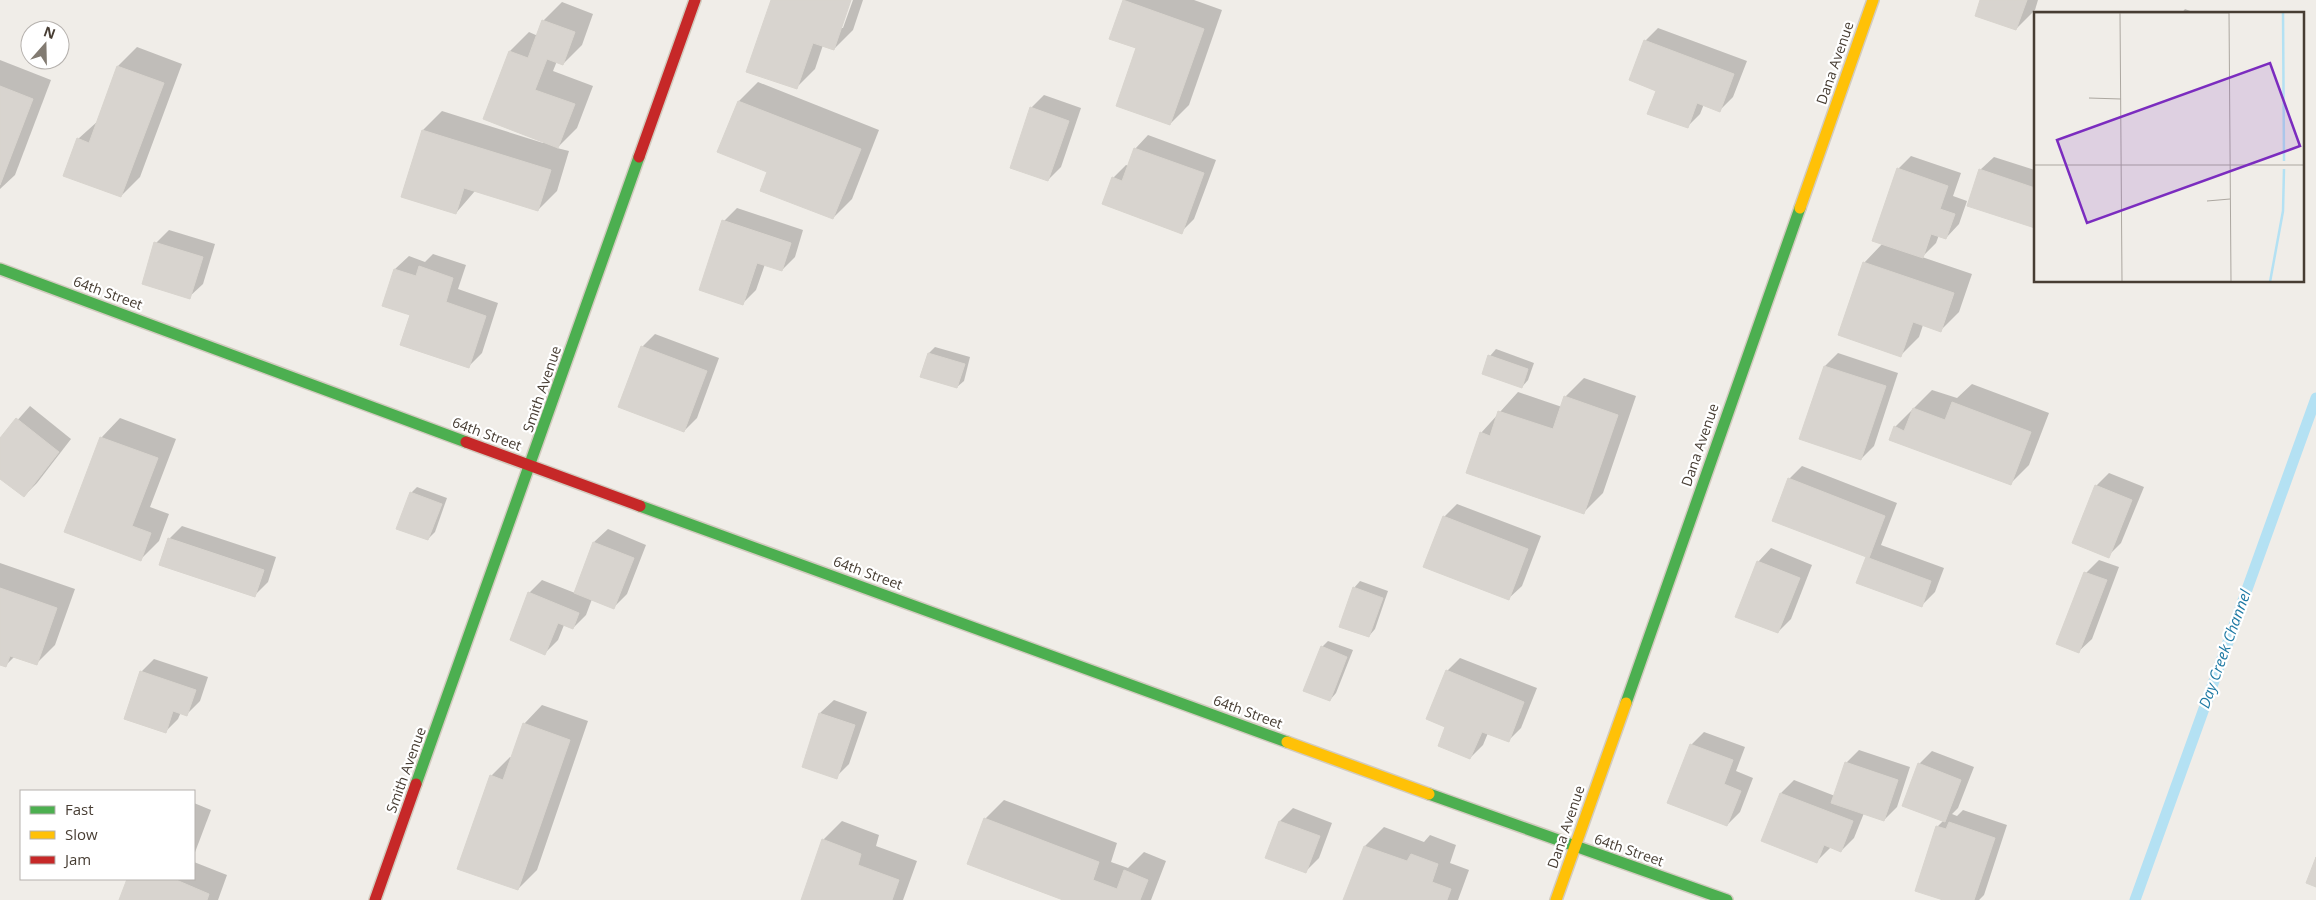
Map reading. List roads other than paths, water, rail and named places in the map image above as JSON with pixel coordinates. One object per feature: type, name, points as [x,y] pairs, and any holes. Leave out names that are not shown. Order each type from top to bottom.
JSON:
[{"type":"street","name":"Smith Avenue","points":[[375,900],[531,466],[695,0]]},
{"type":"street","name":"Dana Avenue","points":[[1556,900],[1873,0]]},
{"type":"street","name":"64th Street","points":[[0,269],[531,466],[1574,848],[1727,900]]},
{"type":"waterway","name":"Day Creek Channel","points":[[2135,900],[2316,398]]}]
